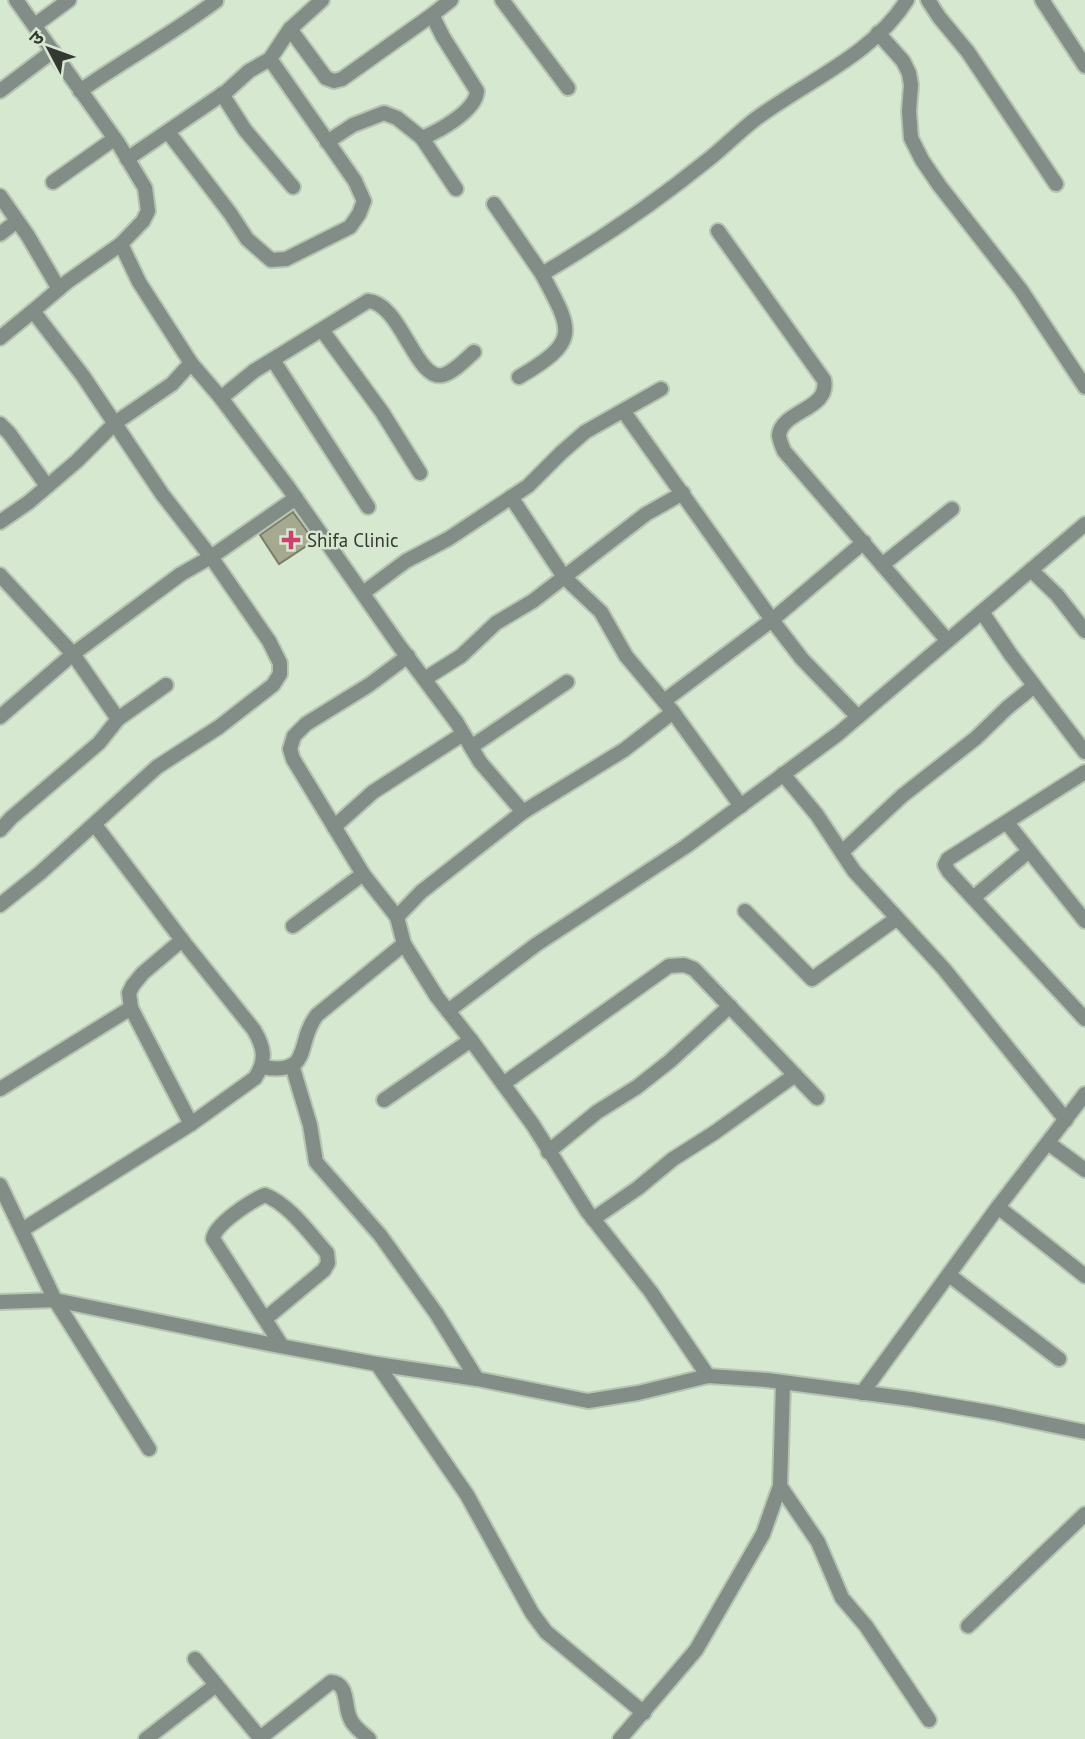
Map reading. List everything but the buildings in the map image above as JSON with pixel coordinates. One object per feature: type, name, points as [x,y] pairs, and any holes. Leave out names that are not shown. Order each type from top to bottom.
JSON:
[{"type":"street","points":[[0,338],[59,289],[121,244],[143,221],[148,211],[145,188],[127,159],[16,0]]},
{"type":"street","points":[[35,25],[69,0]]},
{"type":"street","points":[[127,159],[222,94],[249,71],[270,59],[290,29],[322,0]]},
{"type":"street","points":[[290,29],[326,78],[334,81],[342,79],[451,0]]},
{"type":"street","points":[[502,0],[568,88]]},
{"type":"street","points":[[542,274],[603,238],[709,160],[753,121],[863,48],[901,10],[907,0]]},
{"type":"street","points":[[929,0],[939,17],[968,52],[1056,184]]},
{"type":"street","points":[[1042,0],[1085,66]]},
{"type":"street","points":[[80,92],[216,1]]},
{"type":"street","points":[[422,138],[440,130],[476,99],[477,91],[432,15]]},
{"type":"street","points":[[878,33],[909,73],[911,138],[922,160],[1021,290],[1085,387]]},
{"type":"street","points":[[0,91],[53,51]]},
{"type":"street","points":[[168,132],[247,239],[271,260],[286,259],[350,227],[364,201],[355,181],[270,59]]},
{"type":"street","points":[[222,94],[245,130],[293,187]]},
{"type":"street","points":[[327,142],[353,125],[384,113],[397,118],[422,138],[456,189]]},
{"type":"street","points":[[53,182],[114,139]]},
{"type":"street","points":[[0,196],[59,289]]},
{"type":"street","points":[[494,204],[542,274],[561,309],[567,329],[565,341],[552,355],[519,377]]},
{"type":"street","points":[[0,234],[17,221]]},
{"type":"street","points":[[718,231],[824,380],[826,388],[822,397],[781,429],[779,436],[784,451],[947,640]]},
{"type":"street","points":[[121,244],[139,282],[191,363],[221,398],[296,498],[426,678],[480,762],[523,812]]},
{"type":"street","points":[[221,398],[254,371],[369,301],[377,301],[399,326],[426,370],[435,375],[450,371],[474,352]]},
{"type":"street","points":[[0,905],[95,825],[157,767],[219,727],[273,685],[280,674],[280,663],[269,641],[211,557],[162,494],[83,376],[33,311]]},
{"type":"street","points":[[322,330],[382,412],[420,473]]},
{"type":"street","points":[[273,360],[368,507]]},
{"type":"street","points":[[0,522],[77,461],[115,423],[172,384],[191,363]]},
{"type":"street","points":[[363,593],[406,561],[448,539],[528,486],[585,432],[661,390]]},
{"type":"street","points":[[624,412],[772,620],[802,659],[858,717]]},
{"type":"street","points":[[0,424],[47,486]]},
{"type":"street","points":[[426,678],[461,656],[496,623],[533,601],[646,514],[683,493]]},
{"type":"street","points":[[511,497],[564,577],[601,612],[626,656],[668,706],[741,806]]},
{"type":"street","points":[[0,717],[73,654],[181,574],[211,557],[296,498]]},
{"type":"street","points":[[882,565],[952,509]]},
{"type":"street","points":[[448,1011],[537,944],[685,847],[858,717],[1085,524]]},
{"type":"street","points":[[397,916],[421,892],[523,812],[624,750],[668,706],[863,542]]},
{"type":"street","points":[[1031,570],[1057,595],[1085,631]]},
{"type":"street","points":[[0,576],[73,654],[118,719]]},
{"type":"street","points":[[982,612],[1085,752]]},
{"type":"street","points":[[408,656],[369,685],[306,724],[294,736],[290,748],[293,759],[363,874],[397,916],[404,944],[448,1011],[503,1084],[593,1219],[651,1292],[708,1377]]},
{"type":"street","points":[[334,827],[373,792],[567,682]]},
{"type":"street","points":[[0,831],[11,818],[99,743],[118,719],[166,685]]},
{"type":"street","points":[[842,852],[902,796],[976,738],[1034,686]]},
{"type":"street","points":[[1085,772],[948,859],[945,865],[1085,1019]]},
{"type":"street","points":[[783,774],[817,815],[854,871],[951,978],[1066,1120]]},
{"type":"street","points":[[1007,823],[1085,921]]},
{"type":"street","points":[[22,1230],[191,1124],[255,1078],[262,1067],[262,1045],[254,1030],[95,825]]},
{"type":"street","points":[[973,898],[1029,851]]},
{"type":"street","points":[[293,926],[363,874]]},
{"type":"street","points":[[745,911],[812,979],[896,919]]},
{"type":"street","points":[[182,940],[143,973],[129,993],[131,1008],[191,1124]]},
{"type":"street","points":[[262,1067],[283,1071],[292,1065],[304,1048],[309,1026],[317,1015],[404,944]]},
{"type":"street","points":[[503,1084],[669,966],[684,965],[694,969],[817,1098]]},
{"type":"street","points":[[548,1152],[597,1112],[659,1070],[730,1006]]},
{"type":"street","points":[[0,1089],[131,1008]]},
{"type":"street","points":[[384,1100],[471,1040]]},
{"type":"street","points":[[292,1065],[310,1125],[316,1162],[380,1235],[436,1313],[477,1379]]},
{"type":"street","points":[[593,1219],[638,1188],[673,1159],[795,1075]]},
{"type":"street","points":[[862,1393],[998,1207],[1085,1094]]},
{"type":"street","points":[[1048,1143],[1085,1170]]},
{"type":"street","points":[[0,1185],[55,1300],[149,1449]]},
{"type":"street","points":[[265,1319],[324,1269],[328,1258],[327,1253],[296,1219],[273,1198],[265,1195],[245,1206],[217,1228],[213,1239],[282,1346]]},
{"type":"street","points":[[998,1207],[1085,1276]]},
{"type":"street","points":[[949,1275],[1059,1359]]},
{"type":"street","points":[[0,1302],[55,1300],[282,1346],[477,1379],[587,1401],[708,1377],[767,1380],[994,1413],[1085,1432]]},
{"type":"street","points":[[377,1364],[467,1495],[532,1613],[546,1632],[644,1713]]},
{"type":"street","points":[[620,1739],[695,1650],[763,1534],[780,1486],[783,1384]]},
{"type":"street","points":[[780,1486],[818,1542],[842,1598],[866,1626],[929,1720]]},
{"type":"street","points":[[968,1626],[1085,1514]]},
{"type":"street","points":[[195,1659],[259,1738],[331,1682],[336,1682],[341,1686],[350,1719],[369,1739]]},
{"type":"street","points":[[146,1739],[216,1685]]},
{"type":"place","name":"Shifa Clinic","points":[[291,540]]}]
